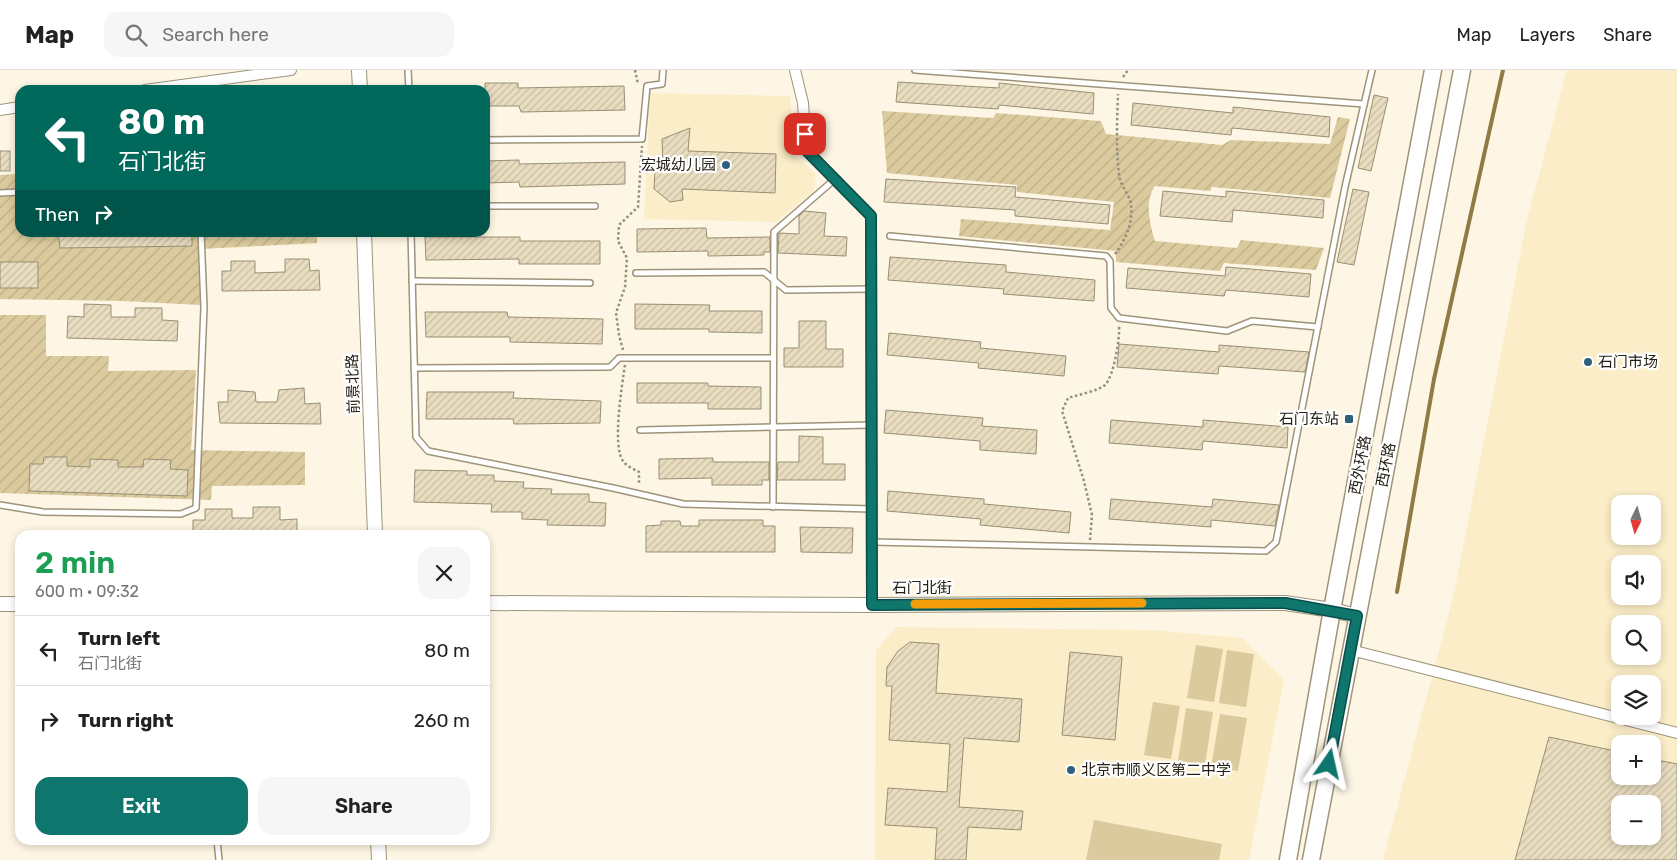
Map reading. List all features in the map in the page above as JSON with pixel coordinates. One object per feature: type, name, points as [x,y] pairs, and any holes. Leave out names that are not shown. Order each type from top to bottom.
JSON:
[{"type":"main road","name":"西外环路","points":[[1288,860],[1332,610],[1433,70]]},
{"type":"main road","name":"西环路","points":[[1311,860],[1462,70]]},
{"type":"street","points":[[182,85],[292,70]]},
{"type":"street","points":[[359,70],[360,85]]},
{"type":"street","points":[[795,70],[803,103],[806,150],[871,216],[872,605]]},
{"type":"street","points":[[0,110],[15,108]]},
{"type":"street","name":"前景北路","points":[[364,237],[374,530]]},
{"type":"street","name":"石门北街","points":[[490,603],[872,605],[1285,603],[1357,616]]},
{"type":"street","points":[[0,604],[15,604]]},
{"type":"street","points":[[1351,650],[1677,733]]},
{"type":"street","points":[[378,845],[379,860]]},
{"type":"lane","points":[[408,70],[409,85]]},
{"type":"lane","points":[[490,140],[642,139],[647,86],[662,84],[663,70]]},
{"type":"lane","points":[[916,70],[1364,104]]},
{"type":"lane","points":[[872,542],[1266,550],[1276,542],[1345,187],[1372,70]]},
{"type":"lane","points":[[773,507],[774,232],[835,179]]},
{"type":"lane","points":[[0,193],[15,192]]},
{"type":"lane","points":[[490,206],[595,206]]},
{"type":"lane","points":[[890,236],[1106,256],[1110,261],[1111,308],[1118,318],[1227,331],[1252,321],[1318,326]]},
{"type":"lane","points":[[0,505],[43,512],[72,513],[181,514],[196,508],[204,307],[201,237]]},
{"type":"lane","points":[[411,237],[416,437],[428,451],[683,504],[872,510]]},
{"type":"lane","points":[[636,273],[764,272],[786,290],[871,289]]},
{"type":"lane","points":[[412,281],[590,283]]},
{"type":"lane","points":[[414,368],[610,367],[619,358],[773,358]]},
{"type":"lane","points":[[640,430],[872,425]]},
{"type":"lane","points":[[218,845],[219,860]]},
{"type":"path","points":[[634,70],[638,84]]},
{"type":"path","points":[[1110,261],[1124,242],[1132,216],[1129,199],[1119,179],[1116,135],[1118,85],[1128,70]]},
{"type":"path","points":[[639,494],[639,472],[623,462],[618,448],[622,388],[626,363],[616,313],[625,286],[627,258],[618,241],[618,225],[638,207],[642,139]]},
{"type":"path","points":[[1089,547],[1092,515],[1084,481],[1062,411],[1068,398],[1104,386],[1111,377],[1120,333],[1118,318]]},
{"type":"shaded area","name":"石门市场","points":[[1567,70],[1677,70],[1677,860],[1383,860],[1454,594],[1527,220]]},
{"type":"shaded area","name":"宏城幼儿园","points":[[650,93],[790,96],[794,155],[816,174],[814,191],[776,222],[644,219]]},
{"type":"shaded area","points":[[882,111],[993,118],[996,113],[1101,121],[1106,134],[1222,145],[1231,140],[1330,144],[1338,117],[1350,119],[1330,198],[1212,187],[1210,191],[1155,186],[1149,206],[1150,221],[1155,241],[1237,248],[1241,240],[1324,248],[1316,270],[1224,263],[1220,271],[1116,262],[1116,251],[959,236],[961,219],[1110,230],[1114,202],[1017,192],[1017,185],[887,173]]},
{"type":"shaded area","points":[[15,174],[15,237],[317,237],[317,243],[200,249],[201,305],[123,301],[0,299],[0,175]]},
{"type":"shaded area","points":[[0,315],[46,315],[46,356],[109,356],[108,371],[196,370],[191,450],[305,452],[305,485],[212,486],[211,500],[0,493]]},
{"type":"shaded area","name":"北京市顺义区第二中学","points":[[896,627],[1150,630],[1242,638],[1284,680],[1249,860],[875,860],[876,651]]},
{"type":"shaded area","points":[[1196,645],[1223,649],[1214,702],[1187,698]]},
{"type":"shaded area","points":[[1227,650],[1254,654],[1246,707],[1219,703]]},
{"type":"shaded area","points":[[1153,702],[1180,706],[1171,759],[1144,755]]},
{"type":"shaded area","points":[[1186,708],[1213,712],[1205,765],[1178,761]]},
{"type":"shaded area","points":[[1220,714],[1247,718],[1238,771],[1211,767]]},
{"type":"shaded area","points":[[1094,820],[1222,844],[1219,860],[1086,860]]},
{"type":"building","points":[[898,82],[999,88],[999,83],[1094,93],[1093,114],[999,105],[998,109],[896,102]]},
{"type":"building","points":[[485,83],[518,83],[518,88],[624,86],[625,110],[521,112],[519,106],[490,106],[490,85],[485,85]]},
{"type":"building","points":[[1374,95],[1388,98],[1371,171],[1358,168]]},
{"type":"building","points":[[1133,103],[1233,113],[1233,107],[1330,117],[1329,137],[1232,128],[1231,135],[1131,125]]},
{"type":"building","points":[[690,128],[688,151],[776,154],[775,193],[682,189],[683,200],[670,202],[654,189],[655,169],[663,164],[662,139]]},
{"type":"building","points":[[0,151],[10,151],[10,171],[0,171]]},
{"type":"building","points":[[519,160],[519,164],[625,162],[625,184],[520,187],[519,182],[490,183],[490,161]]},
{"type":"building","points":[[886,179],[1016,187],[1015,197],[1110,205],[1108,224],[1015,216],[1015,210],[884,202]]},
{"type":"building","points":[[1353,189],[1369,192],[1354,265],[1337,262]]},
{"type":"building","points":[[1163,191],[1226,197],[1226,191],[1324,200],[1323,218],[1233,210],[1232,222],[1160,216]]},
{"type":"building","points":[[804,211],[826,213],[824,236],[847,237],[846,256],[778,253],[779,233],[799,234],[799,216]]},
{"type":"building","points":[[706,228],[707,238],[770,237],[770,252],[764,252],[764,255],[708,256],[708,251],[637,252],[637,229]]},
{"type":"building","points":[[59,237],[192,237],[192,246],[60,248]]},
{"type":"building","points":[[425,237],[520,237],[520,241],[600,241],[600,264],[519,264],[519,259],[426,260]]},
{"type":"building","points":[[890,257],[1006,265],[1006,272],[1095,280],[1094,301],[1003,294],[1004,289],[888,280]]},
{"type":"building","points":[[285,259],[309,259],[310,271],[319,270],[320,290],[222,291],[222,271],[231,271],[231,261],[255,261],[255,273],[285,272]]},
{"type":"building","points":[[0,262],[38,262],[38,288],[0,288]]},
{"type":"building","points":[[1226,267],[1311,274],[1309,297],[1226,290],[1224,296],[1126,288],[1128,268],[1225,276]]},
{"type":"building","points":[[84,304],[111,305],[111,317],[135,317],[135,308],[162,308],[162,320],[178,321],[177,341],[67,338],[68,316],[84,317]]},
{"type":"building","points":[[635,304],[710,305],[709,311],[762,311],[762,333],[709,332],[709,329],[635,329]]},
{"type":"building","points":[[425,312],[507,312],[508,317],[603,319],[602,344],[510,342],[510,337],[426,337]]},
{"type":"building","points":[[799,321],[826,321],[826,349],[843,349],[843,367],[784,367],[784,348],[799,348]]},
{"type":"building","points":[[889,333],[981,342],[980,348],[1066,356],[1064,376],[978,368],[979,363],[887,355]]},
{"type":"building","points":[[1119,344],[1219,352],[1219,345],[1309,352],[1305,372],[1219,366],[1218,374],[1117,367]]},
{"type":"building","points":[[637,383],[708,383],[708,386],[761,387],[761,409],[708,409],[708,403],[637,403]]},
{"type":"building","points":[[304,388],[305,404],[320,403],[321,424],[220,423],[218,402],[228,402],[228,390],[255,392],[256,402],[277,402],[279,390]]},
{"type":"building","points":[[427,392],[514,392],[513,398],[601,401],[600,423],[514,424],[513,419],[426,419]]},
{"type":"building","points":[[886,410],[983,418],[982,426],[1037,430],[1036,454],[980,450],[980,441],[884,433]]},
{"type":"building","points":[[1111,420],[1203,427],[1203,420],[1288,427],[1287,448],[1203,441],[1202,450],[1109,443]]},
{"type":"building","points":[[799,436],[823,437],[823,464],[845,464],[845,480],[777,480],[778,462],[799,462]]},
{"type":"building","points":[[44,457],[67,457],[67,466],[90,467],[90,459],[118,460],[118,467],[143,467],[144,459],[171,460],[170,469],[188,470],[187,496],[29,491],[30,464],[43,464]]},
{"type":"building","points":[[713,458],[713,462],[769,462],[769,480],[762,480],[762,485],[712,485],[712,478],[659,479],[659,459]]},
{"type":"building","points":[[415,470],[467,471],[467,475],[494,475],[494,481],[524,482],[523,488],[552,489],[551,494],[589,494],[589,502],[606,503],[605,526],[547,525],[548,520],[522,519],[522,512],[491,512],[492,504],[414,502]]},
{"type":"building","points":[[888,491],[984,499],[984,504],[1071,512],[1069,533],[980,525],[981,519],[887,511]]},
{"type":"building","points":[[1111,499],[1212,507],[1213,499],[1279,505],[1275,526],[1211,520],[1211,527],[1109,519]]},
{"type":"building","points":[[253,507],[280,507],[280,520],[297,519],[297,530],[193,530],[193,520],[205,520],[205,509],[232,509],[232,518],[253,518]]},
{"type":"building","points":[[699,520],[763,520],[763,526],[775,526],[775,552],[646,552],[646,526],[661,525],[661,521],[680,521],[681,526],[699,526]]},
{"type":"building","points":[[800,527],[853,528],[852,553],[801,552]]},
{"type":"building","points":[[910,642],[939,644],[936,693],[1022,699],[1019,742],[964,738],[959,807],[1023,811],[1021,830],[968,827],[966,860],[935,860],[937,828],[885,825],[888,788],[947,792],[950,744],[889,740],[892,686],[886,686],[887,667],[898,651]]},
{"type":"building","points":[[1070,652],[1122,657],[1115,740],[1062,735]]},
{"type":"building","points":[[1549,737],[1611,750],[1611,785],[1661,785],[1661,761],[1677,764],[1677,860],[1515,860]]},
{"type":"waterway","points":[[1397,592],[1434,379],[1503,70]]},
{"type":"slow traffic","points":[[915,604],[1142,603]]},
{"type":"place","name":"宏城幼儿园","points":[[726,165]]},
{"type":"place","name":"石门市场","points":[[1588,362]]},
{"type":"place","name":"石门东站","points":[[1349,419]]},
{"type":"place","name":"北京市顺义区第二中学","points":[[1071,770]]},
{"type":"route","points":[[805,134],[806,150],[871,216],[872,605],[1285,603],[1357,616],[1329,764]]}]
